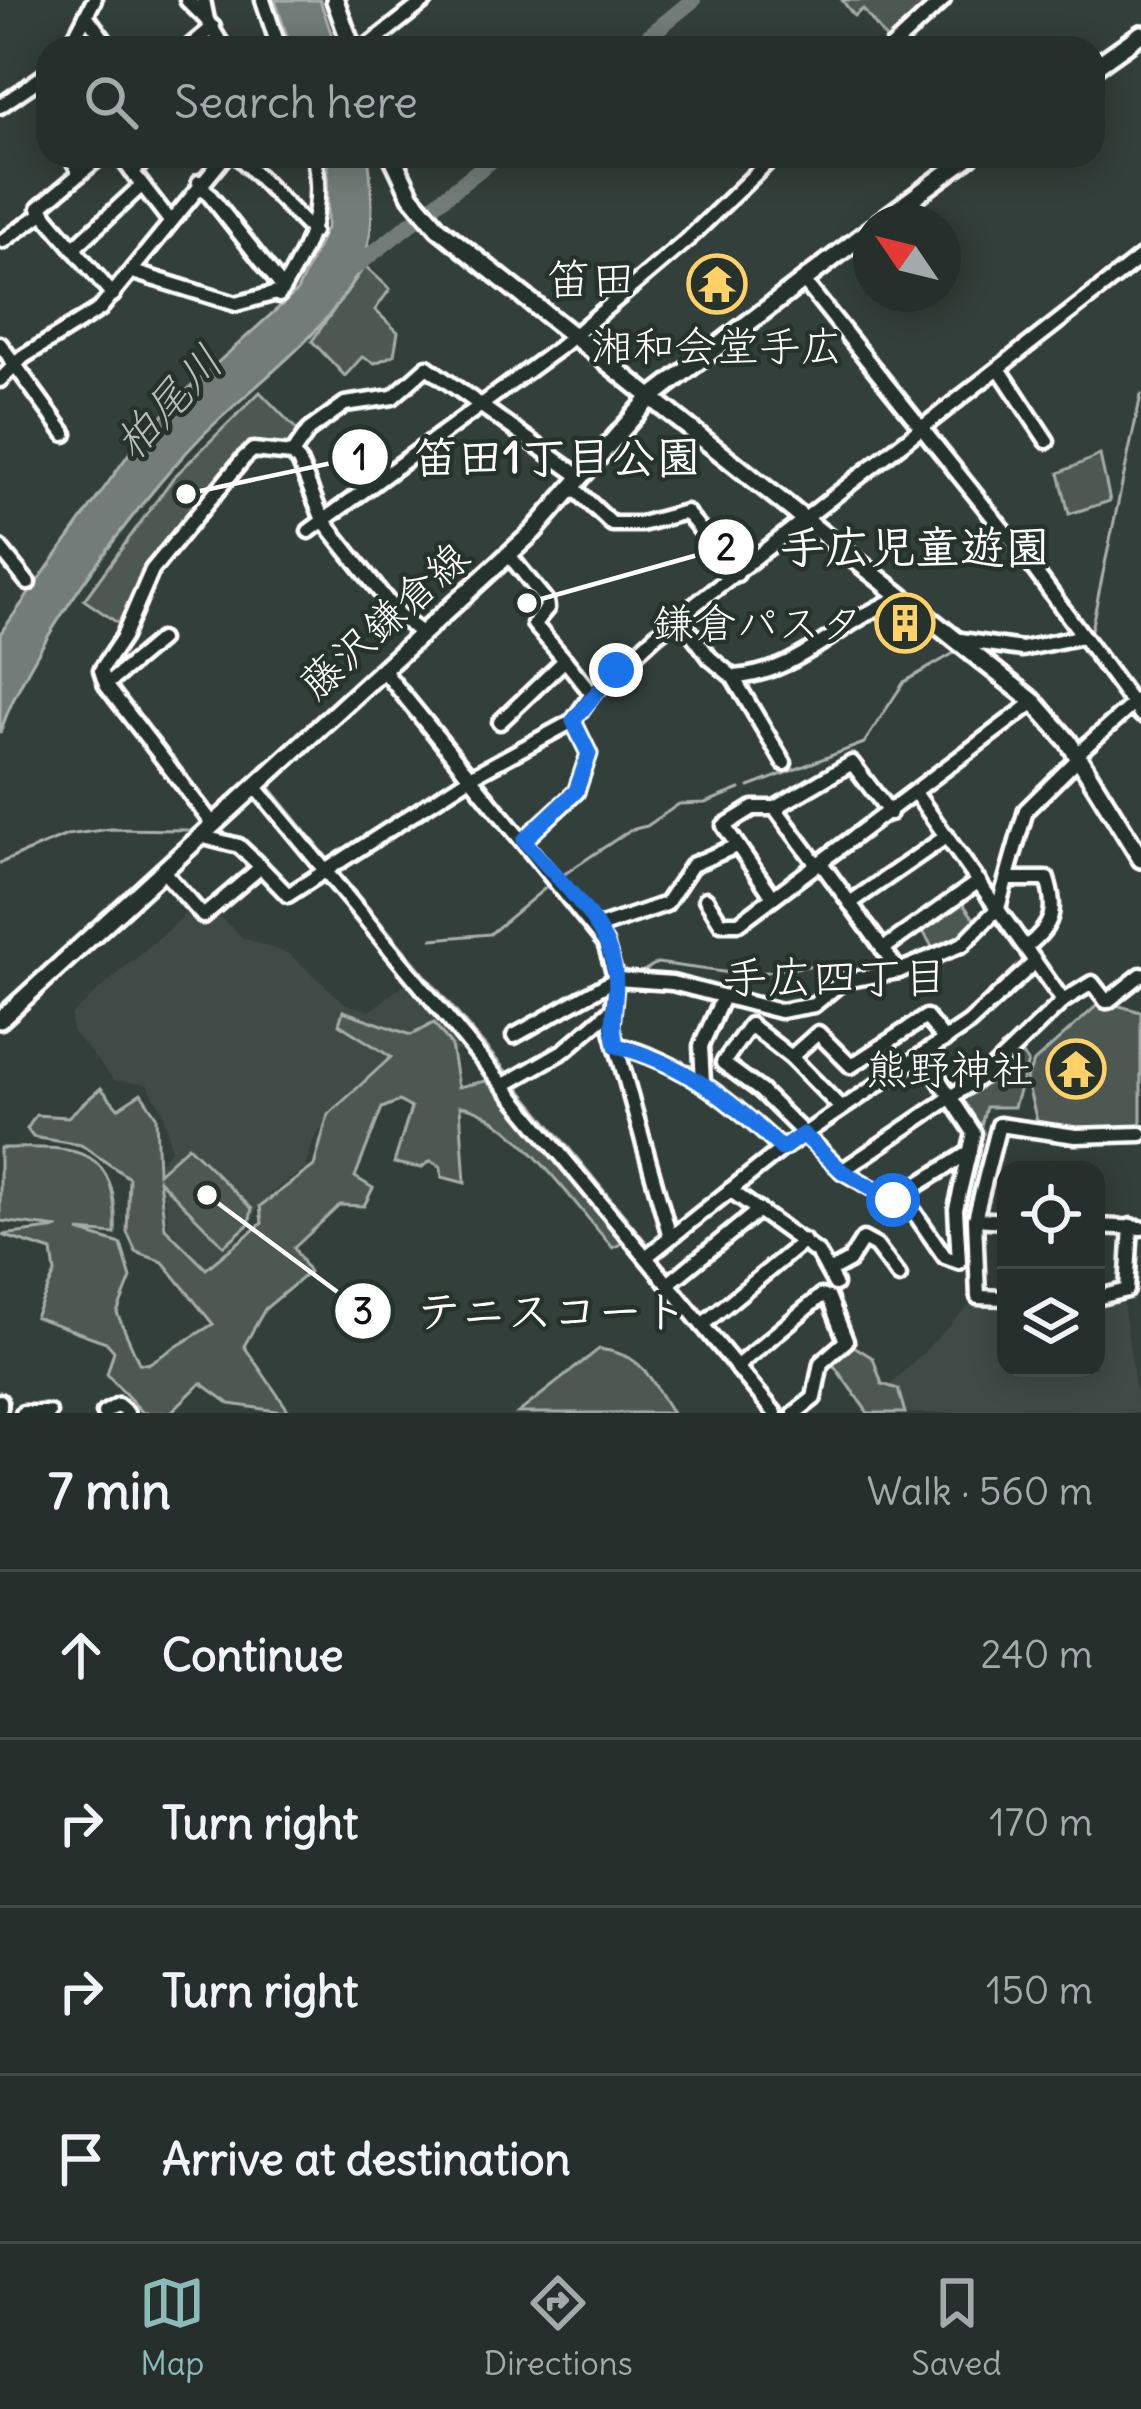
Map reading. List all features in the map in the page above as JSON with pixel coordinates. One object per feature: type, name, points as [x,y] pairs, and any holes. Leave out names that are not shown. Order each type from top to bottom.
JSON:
[{"type":"main road","points":[[335,0],[348,36]]},
{"type":"main road","points":[[1105,60],[1141,34]]},
{"type":"main road","points":[[399,168],[424,214],[649,399],[1034,702],[1078,756],[1141,859]]},
{"type":"main road","points":[[905,204],[954,168]]},
{"type":"main road","name":"藤沢鎌倉線","points":[[0,1019],[509,555],[649,399],[853,242]]},
{"type":"street","points":[[75,36],[94,0]]},
{"type":"street","points":[[187,0],[210,23]]},
{"type":"street","points":[[203,0],[217,36]]},
{"type":"street","points":[[263,0],[275,36]]},
{"type":"street","points":[[380,36],[426,0]]},
{"type":"street","points":[[904,36],[943,0]]},
{"type":"street","points":[[86,15],[101,36]]},
{"type":"street","points":[[199,36],[210,23]]},
{"type":"street","points":[[0,106],[36,81]]},
{"type":"street","points":[[77,168],[80,174]]},
{"type":"street","points":[[87,168],[39,208],[113,296]]},
{"type":"street","points":[[129,168],[170,220]]},
{"type":"street","points":[[132,172],[136,168]]},
{"type":"street","points":[[0,380],[15,364],[92,316],[113,296],[213,168]]},
{"type":"street","points":[[250,168],[313,232]]},
{"type":"street","points":[[134,272],[236,304],[280,292],[313,232],[320,193],[316,168]]},
{"type":"street","points":[[309,531],[573,335],[687,240],[762,168]]},
{"type":"street","points":[[200,182],[280,292]]},
{"type":"street","points":[[73,249],[142,185]]},
{"type":"street","points":[[3,241],[44,212]]},
{"type":"street","points":[[292,454],[254,450],[244,458],[152,569],[123,637],[103,665],[106,685],[207,830],[239,845],[288,895],[472,776],[573,721],[592,694],[680,618],[1141,257]]},
{"type":"street","points":[[514,1036],[616,979],[672,983],[780,1011],[814,1006],[843,981],[899,971],[963,944],[998,908],[1010,880],[1026,810],[1078,756],[1138,706],[802,280]]},
{"type":"street","points":[[0,344],[65,434]]},
{"type":"street","points":[[292,454],[309,430],[345,404],[393,397],[427,367],[483,402],[577,482],[612,524],[641,524],[678,511],[690,514],[736,574]]},
{"type":"street","points":[[1000,370],[1047,441]]},
{"type":"street","points":[[292,454],[314,488],[323,520],[399,616],[422,634]]},
{"type":"street","points":[[0,548],[28,583]]},
{"type":"street","points":[[509,555],[546,602],[545,612],[534,623],[592,694]]},
{"type":"street","points":[[733,677],[804,656],[871,608],[902,597]]},
{"type":"street","points":[[680,618],[710,658],[733,677],[784,763]]},
{"type":"street","points":[[953,638],[1022,649],[1083,636]]},
{"type":"street","points":[[106,685],[160,640]]},
{"type":"street","points":[[500,722],[565,660]]},
{"type":"street","points":[[383,670],[596,928],[616,979],[609,1012],[616,1046],[670,1238]]},
{"type":"street","points":[[706,899],[721,923],[739,923],[1034,702]]},
{"type":"street","points":[[524,840],[580,786],[589,754],[573,721]]},
{"type":"street","points":[[772,897],[724,826],[753,808],[776,808],[852,763],[890,813]]},
{"type":"street","points":[[255,786],[775,1413]]},
{"type":"street","points":[[916,794],[1063,1001]]},
{"type":"street","points":[[776,808],[899,971]]},
{"type":"street","points":[[850,903],[946,836]]},
{"type":"street","points":[[596,928],[666,904],[692,865],[736,846]]},
{"type":"street","points":[[162,870],[203,916],[230,888],[261,867]]},
{"type":"street","points":[[1010,880],[1047,879],[1055,903],[1045,932],[1027,946]]},
{"type":"street","points":[[883,949],[979,881]]},
{"type":"street","points":[[646,1257],[782,1149],[944,1040],[1035,962]]},
{"type":"street","points":[[842,1171],[992,1069],[1063,1001],[1092,983],[1107,1001],[1141,975]]},
{"type":"street","points":[[703,1082],[701,1046],[723,997]]},
{"type":"street","points":[[504,1085],[565,1050],[609,1012]]},
{"type":"street","points":[[791,1057],[818,1033],[851,1066],[926,1018],[944,1040]]},
{"type":"street","points":[[841,1108],[791,1057],[750,1025],[723,1063],[842,1171],[914,1212],[945,1257],[959,1262],[956,1209],[974,1133],[923,1055]]},
{"type":"street","points":[[616,1046],[664,1058],[703,1082],[782,1149]]},
{"type":"street","points":[[997,1298],[978,1297],[975,1220],[998,1125],[1076,1136],[1141,1134]]},
{"type":"street","points":[[893,1200],[970,1152]]},
{"type":"street","points":[[730,1190],[804,1241],[832,1278],[849,1262],[862,1238],[876,1246],[899,1276]]},
{"type":"street","points":[[668,1284],[759,1210]]},
{"type":"street","points":[[975,1220],[997,1221]]},
{"type":"street","points":[[1105,1226],[1136,1227],[1127,1290],[1105,1296]]},
{"type":"street","points":[[702,1325],[804,1241]]},
{"type":"street","points":[[736,1367],[821,1296],[830,1298],[846,1341],[821,1363],[814,1398],[795,1413]]},
{"type":"street","points":[[104,1413],[118,1405],[127,1413]]},
{"type":"street","points":[[23,1413],[49,1413]]},
{"type":"shaded area","points":[[275,0],[320,0],[332,36],[287,36]]},
{"type":"shaded area","points":[[842,0],[936,0],[897,36],[884,36],[863,9],[854,16]]},
{"type":"shaded area","points":[[328,168],[369,168],[372,200],[364,260],[342,298],[285,361],[200,438],[116,538],[34,660],[0,733],[0,634],[133,448],[185,392],[297,291],[327,226]]},
{"type":"shaded area","points":[[365,266],[390,289],[375,310],[398,332],[394,355],[375,363],[362,357],[345,376],[312,341]]},
{"type":"shaded area","points":[[260,392],[303,436],[289,447],[261,446],[141,581],[122,626],[84,600],[173,478]]},
{"type":"shaded area","points":[[1100,455],[1110,501],[1069,514],[1059,473]]},
{"type":"shaded area","points":[[960,900],[978,924],[934,950],[921,928]]},
{"type":"shaded area","points":[[188,912],[200,923],[213,912],[244,938],[289,954],[346,1004],[369,1011],[408,982],[462,1046],[440,1068],[335,1112],[314,1138],[306,1168],[272,1192],[256,1210],[251,1226],[206,1270],[168,1227],[165,1198],[151,1173],[171,1149],[163,1111],[147,1084],[114,1080],[72,1031],[71,1015]]},
{"type":"shaded area","points":[[1102,1001],[1141,1012],[1141,1131],[1038,1125],[1026,1079],[1034,1062]]},
{"type":"shaded area","points":[[343,1011],[411,1035],[434,1023],[451,1045],[458,1087],[486,1081],[532,1127],[622,1243],[613,1248],[521,1143],[480,1112],[460,1106],[465,1183],[442,1177],[440,1166],[430,1161],[421,1168],[394,1163],[411,1108],[399,1101],[382,1108],[355,1177],[373,1188],[364,1206],[340,1205],[294,1248],[309,1272],[265,1309],[244,1346],[290,1413],[230,1404],[201,1383],[170,1413],[143,1413],[107,1374],[114,1351],[106,1342],[35,1317],[55,1273],[52,1251],[2,1235],[59,1228],[0,1221],[0,1148],[70,1151],[100,1167],[114,1204],[115,1234],[78,1231],[121,1244],[131,1278],[117,1313],[139,1363],[148,1364],[213,1324],[163,1262],[136,1252],[127,1232],[129,1178],[81,1145],[33,1137],[27,1129],[36,1115],[68,1117],[101,1088],[118,1108],[141,1093],[156,1116],[158,1173],[188,1146],[252,1209],[249,1224],[224,1246],[159,1180],[165,1228],[206,1269],[262,1223],[260,1206],[314,1166],[328,1115],[391,1057],[339,1024]]},
{"type":"shaded area","points":[[1021,1054],[1028,1062],[1014,1107],[986,1107],[979,1133],[959,1101]]},
{"type":"shaded area","points":[[1122,1295],[1139,1413],[882,1413],[876,1400],[975,1300],[997,1301],[997,1377],[1105,1377],[1105,1300]]},
{"type":"shaded area","points":[[852,1345],[873,1358],[882,1384],[898,1389],[905,1413],[868,1413],[832,1363]]},
{"type":"shaded area","points":[[599,1349],[636,1363],[672,1413],[518,1413]]},
{"type":"waterway","points":[[649,36],[693,0]]},
{"type":"waterway","points":[[345,265],[355,267],[482,168]]},
{"type":"waterway","points":[[1089,639],[1141,395]]},
{"type":"waterway","points":[[749,787],[864,743],[904,682],[954,653]]},
{"type":"waterway","points":[[271,789],[330,861]]},
{"type":"waterway","points":[[557,879],[679,804],[705,803],[740,789]]},
{"type":"waterway","points":[[0,863],[67,835],[110,829],[187,830]]},
{"type":"waterway","points":[[336,869],[511,1077]]},
{"type":"waterway","points":[[432,939],[490,934],[549,885]]},
{"type":"waterway","points":[[633,977],[657,963],[745,975],[816,965],[843,975]]},
{"type":"waterway","points":[[517,1085],[646,1242]]},
{"type":"place","name":"湘和会堂手広","points":[[717,284]]},
{"type":"place","name":"笛田1丁目公園","points":[[186,494]]},
{"type":"place","name":"手広児童遊園","points":[[527,603]]},
{"type":"place","name":"鎌倉パスタ","points":[[905,623]]},
{"type":"place","name":"熊野神社","points":[[1076,1069]]},
{"type":"place","name":"テニスコート","points":[[207,1195]]},
{"type":"district","name":"笛田","points":[[591,279]]},
{"type":"district","name":"手広四丁目","points":[[835,977]]},
{"type":"route","points":[[616,670],[573,721],[589,754],[580,786],[524,840],[596,928],[610,953],[616,979],[609,1012],[616,1046],[664,1058],[703,1082],[782,1149],[803,1134],[842,1171],[893,1200]]},
{"type":"water label","name":"柏尾川","points":[[168,402]]}]
